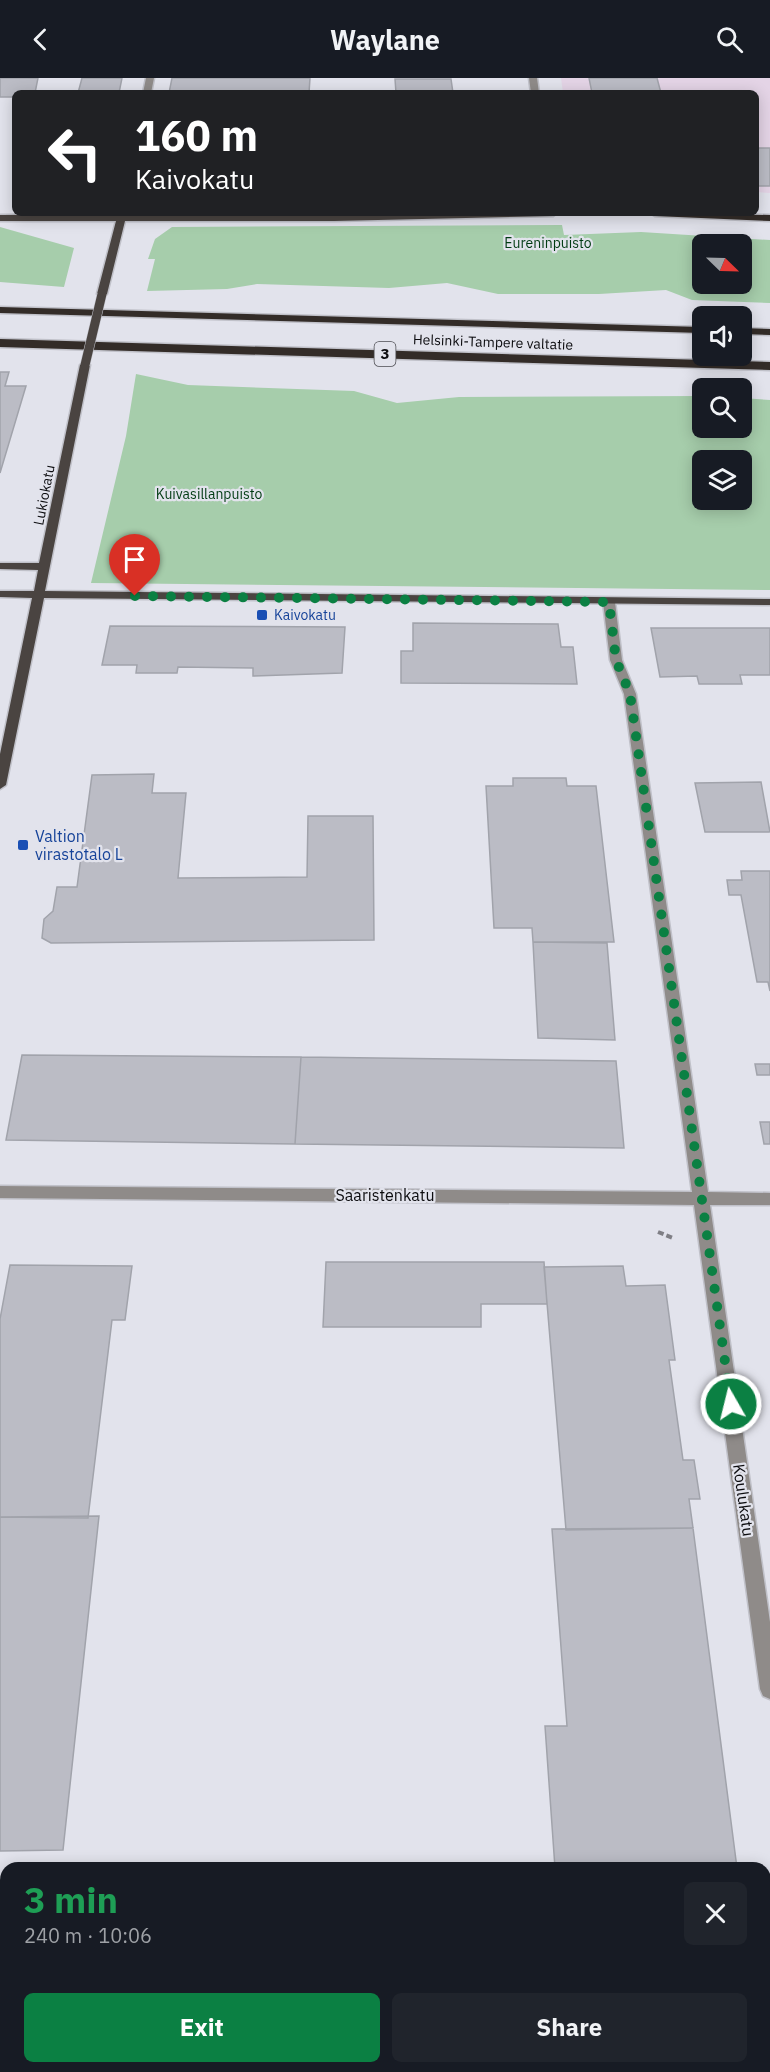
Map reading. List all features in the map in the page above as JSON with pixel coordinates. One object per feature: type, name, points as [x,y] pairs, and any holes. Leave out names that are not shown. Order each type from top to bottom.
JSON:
[{"type":"highway","points":[[724,216],[770,218]]},
{"type":"highway","name":"Helsinki-Tampere valtatie","points":[[0,309],[692,330]]},
{"type":"highway","points":[[752,331],[770,332]]},
{"type":"highway","name":"Helsinki-Tampere valtatie","points":[[0,343],[770,366]]},
{"type":"main road","name":"Lukiokatu","points":[[0,785],[37,595],[86,365],[121,216]]},
{"type":"main road","points":[[0,218],[415,216]]},
{"type":"main road","points":[[0,566],[44,567]]},
{"type":"main road","points":[[0,594],[770,602]]},
{"type":"street","name":"Koulukatu","points":[[609,602],[616,660],[630,694],[770,1689]]},
{"type":"street","name":"Saaristenkatu","points":[[0,1192],[770,1199]]},
{"type":"shaded area","points":[[561,78],[770,78],[770,193],[759,192],[759,90],[563,90]]},
{"type":"green space","name":"Eureninpuisto","points":[[562,225],[564,235],[641,232],[692,235],[692,294],[752,294],[752,239],[770,240],[770,303],[692,300],[666,290],[599,294],[498,294],[447,283],[389,288],[257,284],[227,289],[147,291],[155,259],[148,259],[155,239],[172,227]]},
{"type":"green space","points":[[0,227],[74,248],[64,287],[0,282]]},
{"type":"green space","name":"Kuivasillanpuisto","points":[[136,374],[188,385],[354,391],[397,403],[459,397],[692,396],[692,438],[752,438],[752,399],[770,400],[770,590],[91,583],[126,436]]},
{"type":"building","points":[[0,78],[38,78],[36,90],[12,90],[12,97],[0,97]]},
{"type":"building","points":[[82,78],[122,78],[120,90],[79,90]]},
{"type":"building","points":[[172,78],[310,78],[309,90],[170,90]]},
{"type":"building","points":[[589,78],[657,78],[660,90],[591,90]]},
{"type":"building","points":[[395,79],[451,79],[453,90],[396,90]]},
{"type":"building","points":[[759,148],[770,148],[770,186],[759,186]]},
{"type":"building","points":[[0,372],[9,372],[5,386],[26,386],[0,473]]},
{"type":"building","points":[[413,623],[558,624],[561,647],[573,647],[577,684],[401,683],[401,651],[413,651]]},
{"type":"building","points":[[110,626],[345,627],[342,673],[253,676],[253,668],[178,667],[177,673],[136,673],[137,665],[102,665]]},
{"type":"building","points":[[651,628],[770,628],[770,675],[740,675],[742,684],[699,684],[697,676],[660,677]]},
{"type":"building","points":[[154,774],[152,793],[186,793],[178,878],[307,877],[308,816],[373,816],[374,940],[51,943],[42,938],[44,919],[53,911],[57,887],[77,887],[92,775]]},
{"type":"building","points":[[513,778],[566,778],[567,786],[596,786],[614,942],[533,942],[532,928],[494,928],[486,786],[513,786]]},
{"type":"building","points":[[761,782],[770,832],[705,832],[695,783]]},
{"type":"building","points":[[741,871],[770,871],[770,991],[768,982],[757,982],[741,895],[729,895],[727,880],[742,880]]},
{"type":"building","points":[[533,942],[607,943],[615,1040],[538,1038]]},
{"type":"building","points":[[22,1055],[301,1057],[295,1144],[6,1140]]},
{"type":"building","points":[[301,1057],[616,1061],[624,1148],[295,1144]]},
{"type":"building","points":[[755,1064],[770,1064],[770,1075],[757,1075]]},
{"type":"building","points":[[760,1122],[770,1122],[770,1144],[764,1144]]},
{"type":"building","points":[[326,1262],[544,1262],[547,1304],[481,1304],[481,1327],[323,1327]]},
{"type":"building","points":[[10,1265],[132,1266],[125,1320],[112,1320],[88,1518],[0,1517],[0,1319]]},
{"type":"building","points":[[623,1266],[626,1286],[665,1285],[675,1360],[669,1360],[683,1460],[694,1460],[700,1499],[689,1499],[693,1528],[566,1530],[544,1267]]},
{"type":"building","points":[[99,1516],[63,1850],[0,1851],[0,1517]]},
{"type":"building","points":[[693,1528],[736,1862],[555,1862],[545,1726],[567,1726],[552,1529]]},
{"type":"place","name":"Kaivokatu","points":[[262,615]]},
{"type":"place","name":"Valtion virastotalo L","points":[[23,845]]},
{"type":"route","points":[[135,596],[609,602],[616,660],[630,694],[731,1404]]}]
